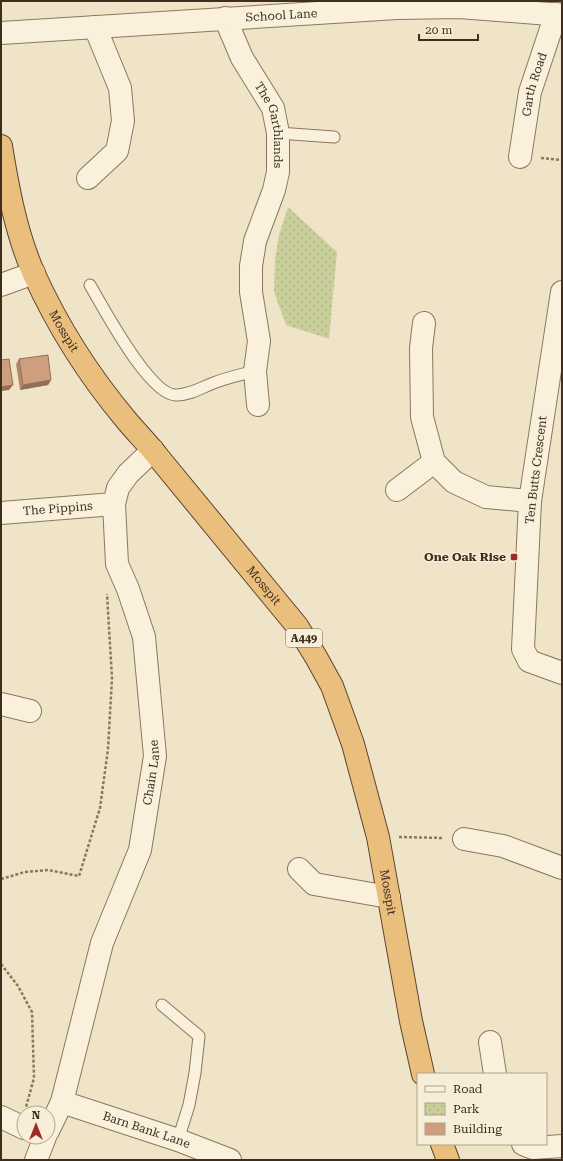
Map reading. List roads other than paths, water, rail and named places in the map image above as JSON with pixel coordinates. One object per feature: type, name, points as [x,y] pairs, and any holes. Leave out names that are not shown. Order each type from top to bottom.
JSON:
[{"type":"highway","name":"Mosspit","points":[[1,146],[11,203],[34,273],[63,332],[83,362],[127,421],[153,450],[297,626],[316,656],[332,686],[353,744],[378,837],[411,1020],[423,1073]]},
{"type":"highway","points":[[442,1145],[448,1160]]},
{"type":"street","name":"School Lane","points":[[1,33],[225,18],[291,7],[397,4],[559,14]]},
{"type":"street","name":"Garth Road","points":[[520,157],[530,92],[559,14]]},
{"type":"street","name":"The Garthlands","points":[[225,18],[242,58],[273,108],[278,133],[278,172],[274,190],[254,241],[251,266],[251,292],[260,341],[255,371],[258,404]]},
{"type":"street","points":[[88,178],[117,151],[123,121],[120,88],[95,26]]},
{"type":"street","points":[[1,285],[34,273]]},
{"type":"street","name":"Ten Butts Crescent","points":[[562,292],[530,501],[523,649],[529,661],[562,673]]},
{"type":"street","points":[[424,324],[421,348],[422,417],[434,462],[454,482],[486,497],[530,501]]},
{"type":"street","name":"Chain Lane","points":[[56,1114],[62,1102],[102,943],[140,850],[155,756],[144,637],[128,589],[117,564],[114,504],[118,488],[128,474],[153,450]]},
{"type":"street","points":[[397,490],[434,462]]},
{"type":"street","name":"The Pippins","points":[[1,513],[114,504]]},
{"type":"street","points":[[1,704],[30,711]]},
{"type":"street","points":[[464,838],[503,846],[562,868]]},
{"type":"street","points":[[299,870],[314,884],[389,898]]},
{"type":"street","points":[[490,1042],[495,1073]]},
{"type":"street","name":"Barn Bank Lane","points":[[62,1102],[178,1140],[230,1160]]},
{"type":"street","points":[[1,1116],[16,1124]]},
{"type":"street","name":"Chain Lane","points":[[36,1160],[42,1145]]},
{"type":"street","points":[[526,1145],[533,1148],[562,1146]]},
{"type":"lane","points":[[278,133],[334,137]]},
{"type":"lane","points":[[90,285],[122,339],[148,375],[161,390],[175,395],[194,392],[210,384],[255,371]]},
{"type":"lane","points":[[162,1005],[199,1036],[195,1073],[189,1104],[178,1140]]},
{"type":"place","name":"One Oak Rise","points":[[514,557]]}]
